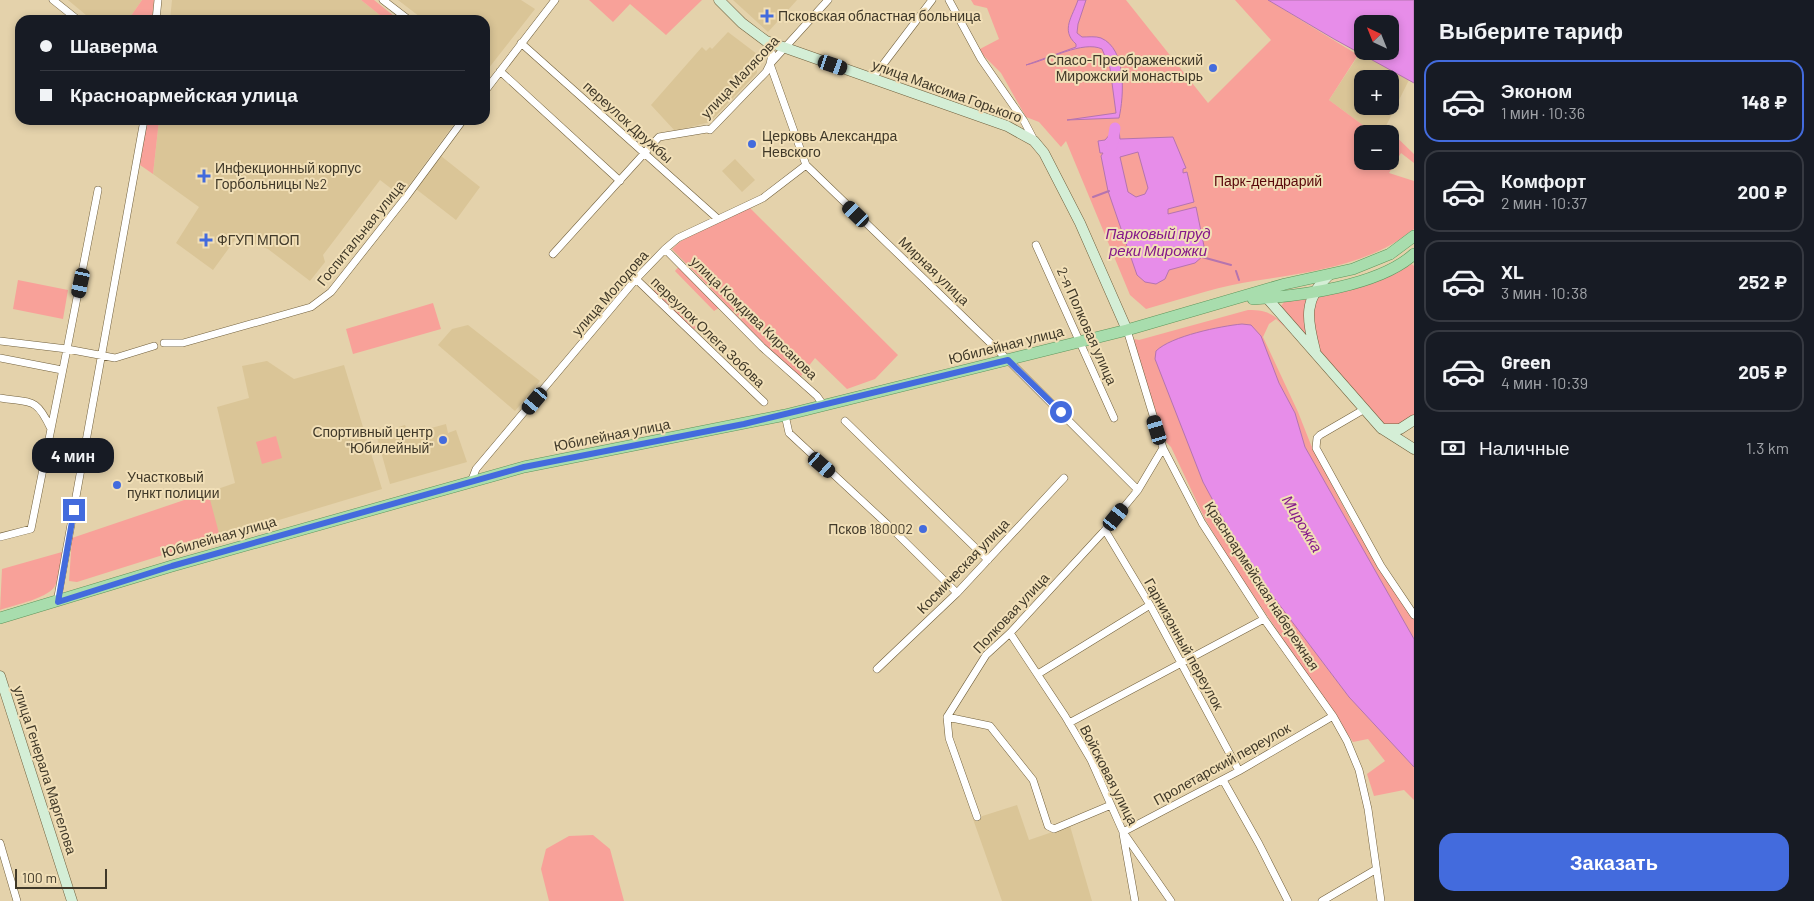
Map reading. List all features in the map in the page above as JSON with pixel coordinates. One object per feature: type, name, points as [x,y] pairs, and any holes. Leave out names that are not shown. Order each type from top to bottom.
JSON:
[{"type":"main road","name":"улица Максима Горького","points":[[719,0],[742,23],[766,41],[1007,126],[1034,141]]},
{"type":"main road","name":"Красноармейская набережная","points":[[1034,141],[1054,170],[1080,223],[1127,330]]},
{"type":"main road","name":"Юбилейная улица","points":[[0,618],[172,566],[524,467],[824,406],[1127,330],[1285,284],[1353,269],[1390,254],[1414,236]]},
{"type":"main road","points":[[1390,254],[1413,258]]},
{"type":"main road","name":"Юбилейная улица","points":[[1234,300],[1268,298],[1314,291],[1375,278],[1413,258]]},
{"type":"main road","points":[[1316,353],[1308,318],[1314,291],[1329,275]]},
{"type":"main road","points":[[1268,298],[1363,410],[1381,428],[1414,449]]},
{"type":"main road","points":[[1381,428],[1400,429],[1414,420]]},
{"type":"main road","name":"улица Генерала Маргелова","points":[[0,676],[72,901]]},
{"type":"street","points":[[53,0],[72,15]]},
{"type":"street","points":[[156,15],[158,0]]},
{"type":"street","points":[[383,0],[402,15]]},
{"type":"street","points":[[490,81],[500,71],[555,0]]},
{"type":"street","name":"улица Малясова","points":[[553,254],[659,137],[710,130],[766,72],[770,64],[828,0]]},
{"type":"street","points":[[872,79],[932,0]]},
{"type":"street","name":"Красноармейская набережная","points":[[949,0],[981,59],[1024,120],[1034,141]]},
{"type":"street","name":"Мирная улица","points":[[766,41],[772,54],[770,64],[806,165],[1008,360],[1138,490]]},
{"type":"street","name":"переулок Дружбы","points":[[521,43],[718,219]]},
{"type":"street","points":[[500,71],[620,181]]},
{"type":"street","points":[[58,602],[143,125]]},
{"type":"street","name":"Госпитальная улица","points":[[164,344],[183,343],[311,307],[331,292],[406,198],[459,125]]},
{"type":"street","name":"улица Молодова","points":[[472,482],[476,469],[636,279],[665,249],[678,238],[763,198],[806,165]]},
{"type":"street","points":[[0,538],[31,529],[98,190]]},
{"type":"street","name":"2-я Полковая улица","points":[[1036,245],[1114,418]]},
{"type":"street","name":"улица Комдива Кирсанова","points":[[665,249],[762,347],[817,396],[824,406]]},
{"type":"street","name":"переулок Олега Зобова","points":[[636,279],[764,402]]},
{"type":"street","name":"Красноармейская набережная","points":[[1127,330],[1163,448],[1202,524],[1264,619],[1333,716],[1347,741],[1359,770],[1368,809],[1375,870],[1381,901]]},
{"type":"street","points":[[0,341],[67,348],[115,358],[154,346]]},
{"type":"street","points":[[0,358],[62,370]]},
{"type":"street","points":[[0,398],[35,404],[42,409],[51,429]]},
{"type":"street","points":[[1363,410],[1320,435],[1317,438],[1316,448],[1381,566],[1414,615]]},
{"type":"street","points":[[785,415],[789,433],[887,524],[956,593]]},
{"type":"street","points":[[845,421],[988,560]]},
{"type":"street","name":"Полковая улица","points":[[947,717],[986,655],[1010,633],[1105,530],[1138,490],[1163,448]]},
{"type":"street","name":"Космическая улица","points":[[877,668],[956,593],[1064,478]]},
{"type":"street","name":"Гарнизонный переулок","points":[[1105,530],[1150,605],[1239,771]]},
{"type":"street","points":[[1038,674],[1150,605]]},
{"type":"street","points":[[1069,723],[1264,619]]},
{"type":"street","name":"Войсковая улица","points":[[1010,633],[1038,674],[1091,760],[1123,832],[1171,901]]},
{"type":"street","name":"Пролетарский переулок","points":[[1123,832],[1223,780],[1333,716]]},
{"type":"street","points":[[977,817],[949,738],[947,717],[990,726],[1033,780],[1048,826],[1054,829],[1111,805]]},
{"type":"street","points":[[1223,780],[1288,901]]},
{"type":"street","points":[[1123,832],[1135,901]]},
{"type":"street","points":[[0,843],[16,901]]},
{"type":"street","points":[[1322,901],[1375,870]]},
{"type":"shaded area","points":[[68,0],[142,0],[132,15],[86,15]]},
{"type":"shaded area","points":[[172,0],[361,0],[380,15],[170,15]]},
{"type":"shaded area","points":[[398,0],[521,0],[535,9],[490,66],[490,15],[418,15]]},
{"type":"shaded area","name":"Псковская областная больница","points":[[733,0],[797,0],[768,32]]},
{"type":"shaded area","points":[[728,32],[757,54],[757,73],[710,122],[675,131],[651,105],[702,47],[706,51],[710,47],[712,49]]},
{"type":"shaded area","points":[[1355,60],[1373,60],[1391,70],[1354,70],[1354,115],[1392,115],[1386,125],[1363,125],[1329,100]]},
{"type":"shaded area","points":[[1399,74],[1409,80],[1399,100]]},
{"type":"shaded area","points":[[158,125],[453,125],[401,196],[380,180],[323,255],[325,262],[310,281],[268,249],[237,237],[213,270],[176,243],[199,207],[153,174]]},
{"type":"shaded area","points":[[441,156],[480,187],[456,220],[416,189]]},
{"type":"shaded area","points":[[735,159],[755,180],[742,192],[722,171]]},
{"type":"shaded area","points":[[468,325],[540,381],[515,411],[438,345],[452,329]]},
{"type":"shaded area","points":[[267,361],[294,379],[344,365],[382,489],[189,547],[177,503],[235,483],[217,407],[249,398],[242,366]]},
{"type":"shaded area","points":[[446,424],[448,433],[456,430],[467,462],[390,484],[376,434],[405,425],[409,434]]},
{"type":"shaded area","points":[[1017,805],[1029,840],[1070,826],[1092,901],[1002,901],[973,819]]},
{"type":"green space","points":[[142,0],[154,0],[152,15],[132,15]]},
{"type":"green space","points":[[361,0],[374,0],[393,15],[380,15]]},
{"type":"green space","points":[[589,0],[702,0],[666,35],[630,4],[613,22]]},
{"type":"green space","name":"Парк-дендрарий","points":[[971,0],[1126,0],[1208,103],[1271,40],[1235,0],[1268,0],[1354,53],[1355,60],[1329,100],[1363,125],[1354,125],[1354,170],[1391,170],[1389,173],[1414,181],[1414,229],[1395,242],[1354,261],[1310,272],[1230,285],[1146,309],[1130,295],[1066,141],[1061,147],[1039,122],[1026,117],[1001,73],[978,50],[999,39],[987,8],[974,5]]},
{"type":"green space","points":[[145,125],[158,125],[153,174],[140,165]]},
{"type":"green space","name":"Парк-дендрарий","points":[[1399,140],[1414,154],[1414,163],[1401,153],[1399,156]]},
{"type":"green space","points":[[749,207],[898,355],[875,379],[847,389],[815,358],[801,376],[770,350],[672,249],[681,241]]},
{"type":"green space","points":[[681,264],[722,306],[714,311],[675,271]]},
{"type":"green space","points":[[1412,264],[1414,266],[1414,415],[1401,425],[1382,424],[1321,352],[1312,323],[1316,295],[1341,291],[1365,284],[1389,276]]},
{"type":"green space","points":[[18,280],[68,290],[63,319],[13,309]]},
{"type":"green space","points":[[658,287],[697,327],[691,332],[651,294]]},
{"type":"green space","points":[[1307,297],[1304,322],[1307,336],[1281,306],[1284,302]]},
{"type":"green space","points":[[433,303],[441,329],[353,354],[346,329]]},
{"type":"green space","points":[[1248,310],[1266,312],[1278,320],[1287,329],[1276,319],[1269,324],[1263,337],[1298,412],[1311,445],[1351,521],[1414,620],[1414,639],[1305,447],[1295,413],[1279,383],[1155,359],[1244,558],[1349,697],[1414,767],[1414,800],[1404,790],[1374,796],[1367,774],[1385,761],[1368,739],[1353,742],[1230,561],[1205,519],[1171,447],[1166,442],[1138,360],[1134,339],[1139,340]]},
{"type":"green space","points":[[276,436],[282,458],[262,464],[256,442]]},
{"type":"green space","points":[[208,492],[220,537],[77,582],[69,581],[72,538]]},
{"type":"green space","points":[[62,552],[58,576],[53,589],[40,597],[0,610],[2,569]]},
{"type":"green space","points":[[593,835],[610,849],[624,901],[549,901],[541,869],[546,849],[569,836]]},
{"type":"water","points":[[1078,0],[1086,0],[1077,33],[1082,37],[1101,38],[1115,52],[1119,62],[1122,74],[1122,98],[1119,118],[1067,120],[1116,113],[1110,68],[1102,49],[1085,47],[1075,49],[1026,65],[1076,47],[1076,44],[1071,39],[1068,28]]},
{"type":"water","points":[[1268,0],[1414,0],[1414,83],[1399,75],[1399,70],[1390,70],[1372,60],[1399,60],[1399,15],[1354,15],[1354,50]]},
{"type":"water","name":"Парковый пруд реки Мирожки","points":[[1119,131],[1120,139],[1173,137],[1186,168],[1183,169],[1183,173],[1187,172],[1194,202],[1168,209],[1168,214],[1196,207],[1204,246],[1203,256],[1195,263],[1169,270],[1165,279],[1156,284],[1145,282],[1137,275],[1108,191],[1101,156],[1103,153],[1100,153],[1098,141],[1105,140],[1112,132]],"holes":[[[1138,152],[1148,188],[1145,194],[1136,197],[1128,192],[1120,157]]]},
{"type":"water","points":[[1242,324],[1251,325],[1261,336],[1279,383],[1295,413],[1305,447],[1414,639],[1414,767],[1349,697],[1244,558],[1203,482],[1155,359],[1156,351],[1184,336],[1210,329]]},
{"type":"waterway","name":"Мирожка","points":[[1112,146],[1115,128]]},
{"type":"waterway","points":[[1093,197],[1109,191]]},
{"type":"waterway","points":[[1202,257],[1231,265]]},
{"type":"waterway","points":[[1236,271],[1239,280]]},
{"type":"place","name":"Псковская областная больница","points":[[767,16]]},
{"type":"place","name":"Спасо-Преображенский Мирожский монастырь","points":[[1213,68]]},
{"type":"place","name":"Церковь Александра Невского","points":[[752,144]]},
{"type":"place","name":"Инфекционный корпус Горбольницы №2","points":[[204,176]]},
{"type":"place","name":"ФГУП МПОП","points":[[206,240]]},
{"type":"place","name":"Спортивный центр \"Юбилейный\"","points":[[443,440]]},
{"type":"place","name":"Участковый пункт полиции","points":[[117,485]]},
{"type":"place","name":"Псков 180002","points":[[923,529]]},
{"type":"route","points":[[74,510],[58,602],[82,593],[230,549],[524,467],[744,424],[1008,360],[1061,412]]}]
